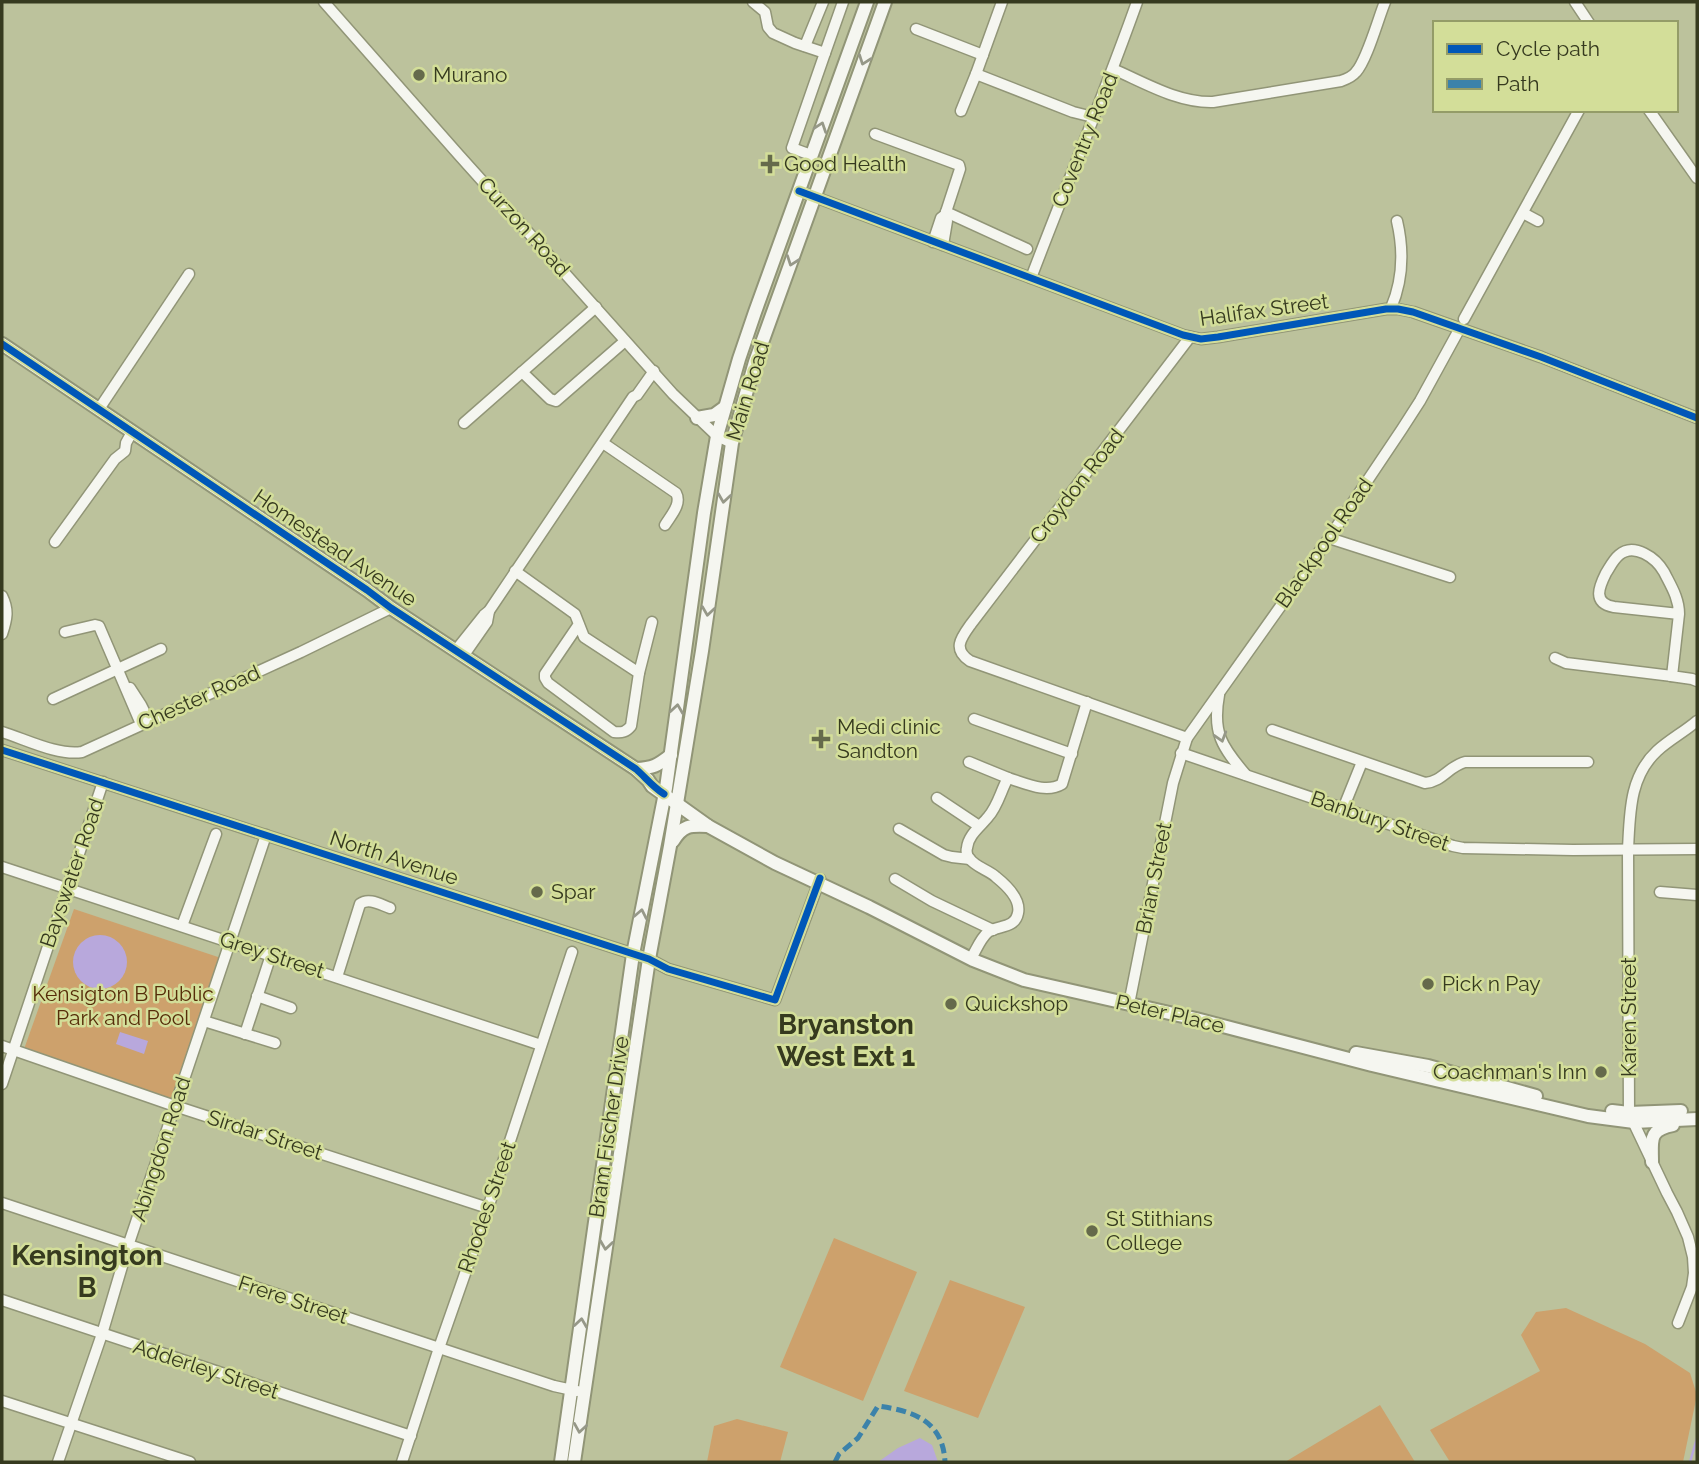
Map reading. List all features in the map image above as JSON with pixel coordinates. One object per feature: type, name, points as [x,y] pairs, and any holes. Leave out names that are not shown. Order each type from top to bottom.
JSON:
[{"type":"main road","name":"Main Road","points":[[665,791],[717,436],[754,312],[867,2]]},
{"type":"main road","name":"Main Road","points":[[678,801],[732,443],[755,362],[885,2]]},
{"type":"main road","name":"Homestead Avenue","points":[[2,344],[99,409],[129,438],[367,590],[648,779],[654,779],[678,801]]},
{"type":"main road","points":[[697,418],[714,415],[725,407]]},
{"type":"main road","points":[[636,769],[654,768],[671,755]]},
{"type":"main road","name":"Bram Fischer Drive","points":[[561,1462],[633,954],[665,791]]},
{"type":"main road","name":"Peter Place","points":[[678,801],[708,826],[754,852],[973,955],[1025,975],[1340,1050],[1411,1063],[1632,1118],[1697,1111]]},
{"type":"main road","name":"Peter Place","points":[[678,801],[869,907],[971,959],[1024,980],[1058,989],[1130,1000],[1464,1087],[1588,1116],[1697,1119]]},
{"type":"main road","name":"Bram Fischer Drive","points":[[574,1462],[649,959],[678,801]]},
{"type":"main road","points":[[670,846],[677,834],[686,827],[708,826]]},
{"type":"main road","points":[[1411,1063],[1415,1068],[1464,1087]]},
{"type":"main road","points":[[1652,1162],[1652,1141],[1656,1131],[1697,1119]]},
{"type":"street","name":"Curzon Road","points":[[324,2],[625,341],[697,418],[717,436],[732,443]]},
{"type":"street","points":[[753,2],[765,12],[771,31],[785,39],[825,53]]},
{"type":"street","points":[[805,46],[824,2]]},
{"type":"street","points":[[811,155],[792,148],[843,2]]},
{"type":"street","points":[[961,111],[1002,2]]},
{"type":"street","name":"Coventry Road","points":[[1031,278],[1138,2]]},
{"type":"street","points":[[1113,69],[1182,98],[1202,103],[1341,81],[1349,79],[1358,70],[1385,2]]},
{"type":"street","points":[[1574,2],[1588,21]]},
{"type":"street","points":[[916,29],[983,55]]},
{"type":"street","points":[[976,74],[1073,112],[1093,117]]},
{"type":"street","name":"Blackpool Road","points":[[1181,753],[1187,738],[1329,538],[1411,415],[1578,112]]},
{"type":"street","points":[[1650,112],[1697,178]]},
{"type":"street","points":[[875,134],[959,165],[945,213],[947,220],[938,243]]},
{"type":"street","name":"Halifax Street","points":[[799,191],[1190,337],[1218,337],[1391,308],[1462,324],[1697,418]]},
{"type":"street","points":[[945,213],[1027,249]]},
{"type":"street","points":[[1522,214],[1538,221]]},
{"type":"street","points":[[1391,308],[1401,276],[1401,244],[1397,221]]},
{"type":"street","points":[[99,409],[189,274]]},
{"type":"street","points":[[464,423],[596,307]]},
{"type":"street","name":"Croydon Road","points":[[1087,702],[970,661],[961,653],[960,640],[1190,337]]},
{"type":"street","points":[[522,372],[550,399],[556,401],[625,341]]},
{"type":"street","points":[[460,653],[603,443],[633,397],[633,392],[652,369]]},
{"type":"street","points":[[55,542],[115,459],[118,446],[129,438]]},
{"type":"street","points":[[603,443],[676,493],[678,503],[665,525]]},
{"type":"street","points":[[1329,538],[1450,577]]},
{"type":"street","points":[[1671,676],[1679,614],[1676,596],[1655,560],[1635,550],[1628,550],[1614,560],[1598,590],[1605,604],[1679,614]]},
{"type":"street","points":[[516,571],[575,614],[584,637],[639,673]]},
{"type":"street","points":[[2,596],[8,617],[2,634]]},
{"type":"street","name":"Chester Road","points":[[2,732],[55,750],[78,753],[391,608]]},
{"type":"street","points":[[579,624],[545,674],[545,678],[614,732],[620,733],[631,726],[639,673],[652,622]]},
{"type":"street","points":[[65,632],[99,626],[119,671],[141,705],[145,722]]},
{"type":"street","points":[[53,699],[119,671],[160,649]]},
{"type":"street","points":[[1555,658],[1566,663],[1697,681]]},
{"type":"street","points":[[1220,691],[1216,716],[1220,737],[1224,748],[1246,775]]},
{"type":"street","points":[[969,762],[1009,778],[1046,789],[1055,788],[1062,784],[1087,702],[1187,738]]},
{"type":"street","points":[[974,719],[1072,754]]},
{"type":"street","name":"Karen Street","points":[[1678,1324],[1692,1287],[1693,1257],[1688,1237],[1632,1118],[1628,849],[1630,812],[1643,767],[1657,751],[1697,721]]},
{"type":"street","points":[[1272,730],[1426,783],[1439,780],[1454,766],[1465,762],[1588,762]]},
{"type":"street","name":"North Avenue","points":[[2,750],[649,959],[668,970],[775,1000],[819,881]]},
{"type":"street","name":"Banbury Street","points":[[1181,753],[1444,845],[1463,848],[1573,850],[1697,849]]},
{"type":"street","name":"Brian Street","points":[[1130,1000],[1170,793],[1181,753]]},
{"type":"street","points":[[1343,809],[1362,762]]},
{"type":"street","points":[[970,859],[968,844],[979,825],[990,816],[1009,778]]},
{"type":"street","name":"Bayswater Road","points":[[2,1084],[103,782]]},
{"type":"street","points":[[937,798],[979,825]]},
{"type":"street","points":[[899,830],[944,855],[970,859],[996,877],[1016,899],[1018,913],[1015,920],[984,937],[973,955]]},
{"type":"street","points":[[182,926],[216,834]]},
{"type":"street","name":"Abingdon Road","points":[[58,1462],[266,835]]},
{"type":"street","name":"Grey Street","points":[[2,867],[541,1045]]},
{"type":"street","points":[[895,879],[932,901],[993,930]]},
{"type":"street","points":[[1660,892],[1697,895]]},
{"type":"street","points":[[337,977],[360,905],[369,901],[390,908]]},
{"type":"street","name":"Rhodes Street","points":[[402,1462],[572,952]]},
{"type":"street","points":[[245,1034],[271,955]]},
{"type":"street","points":[[257,996],[291,1008]]},
{"type":"street","points":[[204,1021],[275,1043]]},
{"type":"street","name":"Sirdar Street","points":[[2,1046],[175,1106],[488,1208]]},
{"type":"street","name":"Frere Street","points":[[2,1203],[554,1386],[586,1394]]},
{"type":"street","name":"Adderley Street","points":[[2,1300],[411,1437]]},
{"type":"street","points":[[2,1401],[190,1462]]},
{"type":"green space","name":"Kensigton B Public Park and Pool","points":[[74,909],[227,960],[178,1109],[23,1052]]},
{"type":"green space","points":[[834,1238],[917,1272],[863,1401],[780,1367]]},
{"type":"green space","points":[[950,1280],[1025,1307],[978,1418],[904,1391]]},
{"type":"green space","points":[[1566,1308],[1645,1344],[1690,1373],[1697,1395],[1683,1462],[1450,1462],[1430,1430],[1540,1371],[1521,1335],[1536,1312]]},
{"type":"green space","points":[[1380,1405],[1415,1462],[1285,1462]]},
{"type":"green space","points":[[737,1419],[788,1432],[780,1462],[707,1462],[714,1426]]},
{"type":"shaded area","points":[[100,935],[119,943],[127,962],[119,981],[100,989],[81,981],[73,962],[81,943]]},
{"type":"shaded area","points":[[120,1032],[148,1041],[144,1054],[116,1044]]},
{"type":"shaded area","points":[[920,1438],[932,1445],[938,1462],[878,1462],[898,1448]]},
{"type":"waterway","points":[[1690,1462],[1697,1438]]},
{"type":"marked path","points":[[835,1462],[839,1454],[858,1438],[878,1406],[903,1411],[924,1420],[939,1437],[945,1462]]},
{"type":"cycle path","points":[[799,191],[1183,335],[1201,339],[1218,337],[1398,309],[1541,357],[1697,418]]},
{"type":"cycle path","points":[[2,344],[391,608],[636,769],[664,794]]},
{"type":"cycle path","points":[[2,750],[649,959],[668,969],[775,1000],[820,878]]},
{"type":"place","name":"Murano","points":[[419,75]]},
{"type":"place","name":"Good Health","points":[[770,164]]},
{"type":"place","name":"Medi clinic Sandton","points":[[821,739]]},
{"type":"place","name":"Spar","points":[[537,892]]},
{"type":"place","name":"Pick n Pay","points":[[1428,984]]},
{"type":"place","name":"Quickshop","points":[[951,1004]]},
{"type":"place","name":"Coachman's Inn","points":[[1601,1072]]},
{"type":"place","name":"St Stithians College","points":[[1092,1231]]},
{"type":"district","name":"Bryanston West Ext 1","points":[[846,1040]]},
{"type":"district","name":"Kensington B","points":[[87,1271]]}]
